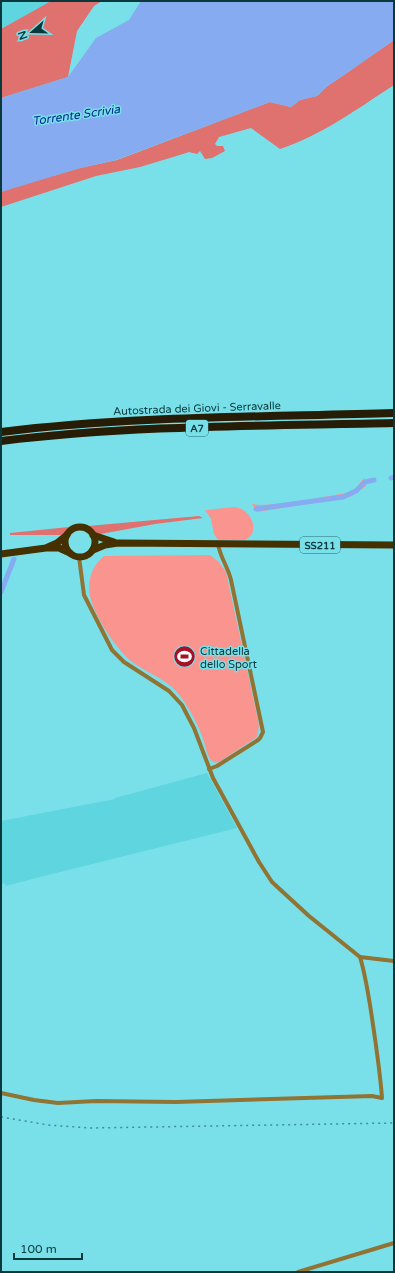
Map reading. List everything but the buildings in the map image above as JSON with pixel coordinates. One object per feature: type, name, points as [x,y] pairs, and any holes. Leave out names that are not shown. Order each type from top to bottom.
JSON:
[{"type":"highway","name":"Autostrada dei Giovi - Serravalle","points":[[1,432],[141,420],[394,414]]},
{"type":"highway","name":"Autostrada dei Giovi - Serravalle","points":[[1,442],[60,435],[147,430],[394,423]]},
{"type":"main road","name":"SS211","points":[[46,548],[67,535],[71,530],[80,527],[86,528],[93,535],[118,543]]},
{"type":"main road","points":[[67,535],[65,543],[70,553]]},
{"type":"main road","points":[[93,535],[95,544],[93,550]]},
{"type":"main road","name":"SS211","points":[[1,554],[46,548],[59,548],[79,557],[85,556],[93,550],[105,545],[118,543],[394,545]]},
{"type":"street","points":[[209,769],[217,766],[258,740],[263,732],[229,572],[222,558],[218,544]]},
{"type":"street","points":[[79,557],[84,595],[112,650],[124,662],[169,690],[176,697],[189,717],[199,739],[209,769],[224,800],[272,882],[309,916],[360,957],[394,962]]},
{"type":"street","points":[[1,1093],[58,1103],[96,1101],[176,1102],[372,1096],[382,1098],[380,1073],[369,998],[360,957]]},
{"type":"street","points":[[298,1272],[394,1243]]},
{"type":"shaded area","points":[[1,1],[51,1],[1,29]]},
{"type":"shaded area","points":[[51,1],[102,1],[94,6],[77,31],[68,77],[1,98],[1,29]]},
{"type":"shaded area","points":[[394,40],[394,85],[339,121],[295,143],[280,149],[251,128],[219,137],[215,144],[217,146],[223,146],[225,151],[212,158],[205,159],[200,151],[197,154],[189,152],[140,167],[96,176],[1,207],[1,192],[12,188],[80,168],[117,160],[270,102],[291,107],[300,100],[317,96],[326,87]]},
{"type":"shaded area","points":[[364,478],[366,486],[352,496],[344,498],[257,512],[252,504],[284,504],[346,493],[355,489]]},
{"type":"shaded area","points":[[235,507],[246,512],[250,516],[253,532],[250,537],[245,540],[218,540],[214,534],[211,519],[205,510]]},
{"type":"shaded area","points":[[199,516],[203,518],[155,524],[95,535],[88,527],[88,526]]},
{"type":"shaded area","points":[[69,527],[65,535],[10,535],[10,533]]},
{"type":"shaded area","name":"Cittadella dello Sport","points":[[210,555],[219,562],[226,572],[259,725],[257,737],[216,763],[210,759],[194,718],[176,691],[166,682],[131,661],[111,638],[93,606],[89,588],[93,570],[104,556]]},
{"type":"shaded area","points":[[207,773],[237,828],[6,886],[5,883],[1,884],[1,821],[115,799]]},
{"type":"water","name":"Torrente Scrivia","points":[[141,1],[394,1],[394,40],[326,87],[317,96],[300,100],[291,107],[270,102],[116,160],[80,168],[1,192],[1,98],[68,77],[96,38],[129,20]]},
{"type":"waterway","points":[[256,509],[343,497],[356,491],[365,482],[374,480]]},
{"type":"waterway","points":[[1,592],[14,559]]},
{"type":"railway","points":[[1,1117],[48,1125],[90,1128],[394,1123]]},
{"type":"place","name":"Cittadella dello Sport","points":[[185,657]]}]
